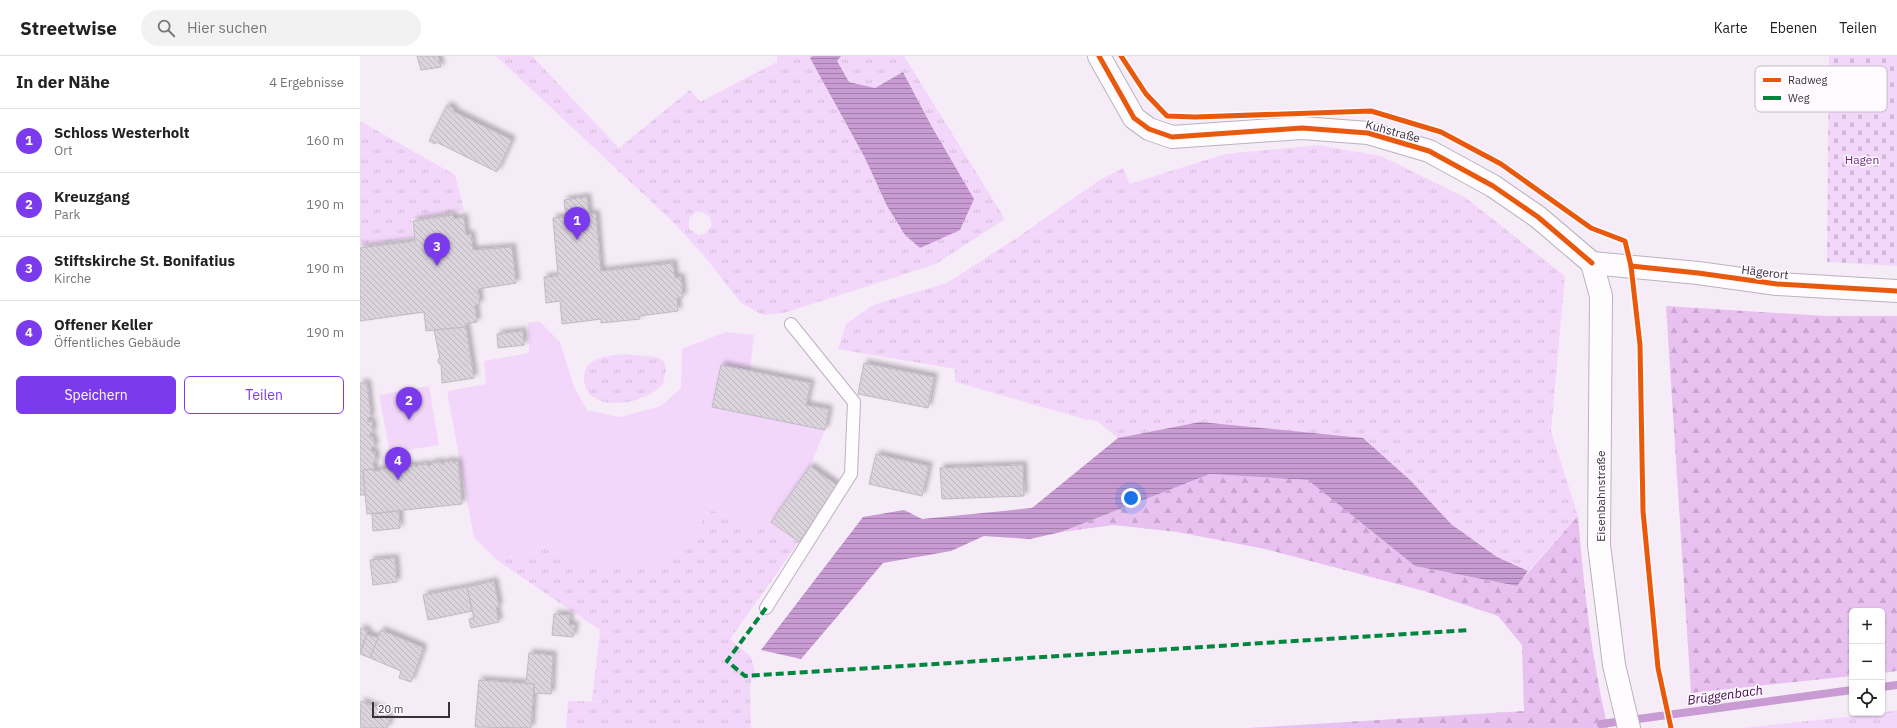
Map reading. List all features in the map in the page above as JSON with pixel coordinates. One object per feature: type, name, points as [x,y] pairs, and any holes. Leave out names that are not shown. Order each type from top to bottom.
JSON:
[{"type":"street","name":"Kuhstraße","points":[[1099,56],[1134,118],[1149,129],[1172,137],[1302,128],[1368,132],[1429,151],[1493,186],[1538,218],[1592,263]]},
{"type":"street","name":"Hägerort","points":[[1592,263],[1698,273],[1777,284],[1897,290]]},
{"type":"street","name":"Eisenbahnstraße","points":[[1592,263],[1601,296],[1599,546],[1614,665],[1629,728]]},
{"type":"lane","points":[[766,608],[850,474],[854,402],[791,324]]},
{"type":"green space","points":[[496,56],[532,56],[619,148],[690,90],[700,102],[777,62],[777,56],[812,56],[810,58],[865,158],[887,206],[905,235],[932,127],[904,73],[875,88],[849,82],[836,61],[841,56],[904,56],[1005,219],[936,264],[784,313],[763,315],[741,303],[705,257],[673,222]],"holes":[[[696,212],[705,213],[709,217],[712,225],[705,234],[698,235],[689,229],[689,218]]]},
{"type":"green space","name":"Hagen","points":[[1829,56],[1897,56],[1897,266],[1827,262],[1828,112],[1887,112],[1887,66],[1829,66]]},
{"type":"green space","points":[[360,121],[455,175],[464,210],[411,219],[414,237],[360,246]]},
{"type":"green space","points":[[1318,145],[1381,156],[1466,198],[1565,276],[1551,431],[1578,516],[1528,571],[1497,557],[1451,524],[1411,481],[1200,422],[1118,438],[1097,421],[1084,419],[955,382],[955,369],[838,349],[846,324],[873,305],[947,283],[1018,237],[1098,181],[1123,168],[1130,184],[1225,154]]},
{"type":"green space","points":[[1666,306],[1825,316],[1897,316],[1897,671],[1885,673],[1885,608],[1849,608],[1849,676],[1691,693]]},
{"type":"green space","points":[[539,321],[560,342],[574,387],[587,410],[620,417],[661,406],[681,388],[682,349],[726,332],[754,335],[750,370],[721,365],[712,406],[825,430],[810,466],[771,522],[799,542],[711,510],[676,550],[655,563],[624,566],[584,567],[554,542],[498,561],[474,538],[447,391],[486,384],[484,361],[529,353],[528,323]]},
{"type":"green space","points":[[625,354],[656,357],[664,361],[666,369],[663,384],[656,390],[637,400],[615,403],[604,402],[595,398],[586,389],[584,377],[585,370],[588,365],[599,358]]},
{"type":"green space","points":[[429,386],[439,445],[390,453],[379,395]]},
{"type":"green space","points":[[1210,474],[1308,480],[1415,566],[1516,586],[1578,516],[1593,649],[1608,728],[1248,728],[1524,711],[1522,645],[1498,616],[1424,591],[1265,549],[1177,532],[1114,525],[1061,532]]},
{"type":"green space","points":[[711,510],[799,542],[730,639],[751,657],[755,671],[750,685],[751,728],[566,728],[568,701],[623,702],[592,701],[600,630],[498,561],[555,542],[584,567],[687,540]]},
{"type":"green space","points":[[1897,710],[1897,728],[1743,728],[1854,716],[1885,716],[1885,712]]},
{"type":"shaded area","points":[[812,56],[841,56],[837,61],[849,82],[875,88],[903,72],[932,127],[974,199],[960,230],[920,248],[905,235],[887,206],[865,158],[810,58]]},
{"type":"shaded area","points":[[1200,422],[1363,438],[1411,481],[1451,524],[1497,557],[1528,571],[1517,586],[1415,566],[1308,480],[1210,474],[1061,532],[1030,539],[984,536],[951,551],[883,563],[801,659],[761,650],[863,517],[904,510],[922,519],[1032,508],[1118,438]]},
{"type":"building","points":[[417,56],[438,56],[441,67],[421,70]]},
{"type":"building","points":[[447,105],[454,109],[453,111],[512,140],[497,172],[436,142],[435,144],[429,141]]},
{"type":"building","points":[[587,197],[589,214],[596,214],[601,271],[673,263],[675,278],[681,277],[683,297],[677,298],[678,311],[639,316],[640,319],[601,323],[601,319],[562,324],[560,301],[546,303],[544,277],[558,276],[553,218],[566,217],[564,200]]},
{"type":"building","points":[[453,215],[454,219],[464,217],[466,235],[471,234],[473,250],[512,247],[516,283],[478,289],[480,304],[475,305],[477,322],[465,324],[466,327],[426,331],[424,312],[360,321],[360,248],[415,241],[413,221]]},
{"type":"building","points":[[466,327],[474,378],[442,383],[441,363],[439,364],[438,359],[440,359],[434,330]]},
{"type":"building","points":[[523,331],[524,345],[498,348],[497,334]]},
{"type":"building","points":[[864,363],[934,377],[928,408],[858,394]]},
{"type":"building","points":[[721,365],[811,383],[806,405],[829,409],[825,430],[712,407]]},
{"type":"building","points":[[360,383],[367,383],[371,417],[368,418],[368,422],[372,421],[373,433],[370,433],[370,437],[373,437],[375,447],[371,448],[372,452],[375,452],[376,462],[373,462],[374,469],[363,470],[365,495],[360,495]]},
{"type":"building","points":[[876,454],[929,466],[922,496],[869,484]]},
{"type":"building","points":[[453,461],[453,463],[458,461],[462,504],[367,514],[363,470],[374,469],[374,471],[380,471],[380,469],[389,468],[389,470],[392,469],[391,468],[402,466],[402,468],[405,466],[415,465],[415,467],[418,465],[428,464],[428,466],[431,465],[431,463],[441,462],[441,464],[444,464],[444,462]]},
{"type":"building","points":[[1023,465],[1024,496],[942,499],[940,468]]},
{"type":"building","points":[[810,466],[838,486],[799,542],[771,522]]},
{"type":"building","points":[[399,511],[400,528],[373,531],[372,514]]},
{"type":"building","points":[[395,558],[397,582],[373,585],[370,560]]},
{"type":"building","points":[[494,581],[499,607],[496,607],[499,622],[471,628],[469,619],[474,618],[467,587]]},
{"type":"building","points":[[467,587],[472,611],[428,620],[423,595]]},
{"type":"building","points":[[554,614],[570,615],[569,625],[575,625],[573,637],[552,635]]},
{"type":"building","points":[[360,628],[368,631],[360,652]]},
{"type":"building","points":[[381,630],[422,647],[423,650],[411,682],[399,678],[401,671],[370,658]]},
{"type":"building","points":[[367,634],[378,638],[370,658],[360,654]]},
{"type":"building","points":[[529,653],[553,655],[551,694],[534,693],[534,684],[526,684]]},
{"type":"building","points":[[479,680],[534,684],[531,728],[475,727]]},
{"type":"building","points":[[361,701],[388,712],[386,716],[391,718],[387,728],[360,728]]},
{"type":"waterway","name":"Brüggenbach","points":[[1885,687],[1897,685]]},
{"type":"waterway","name":"Brüggenbach","points":[[1601,724],[1849,690]]},
{"type":"marked path","points":[[766,608],[727,661],[745,676],[1469,630]]},
{"type":"cycle path","points":[[1099,56],[1134,118],[1149,129],[1172,137],[1302,128],[1368,133],[1429,151],[1493,186],[1538,217],[1592,263]]},
{"type":"cycle path","points":[[1121,56],[1146,94],[1167,116],[1195,117],[1371,111],[1441,132],[1501,164],[1591,228],[1625,241],[1631,266],[1640,345],[1643,511],[1658,668],[1671,728]]},
{"type":"cycle path","points":[[1631,266],[1698,273],[1777,284],[1897,291]]},
{"type":"place","name":"Schloss Westerholt","points":[[577,240]]},
{"type":"place","name":"Stiftskirche St. Bonifatius","points":[[437,266]]},
{"type":"place","name":"Kreuzgang","points":[[409,420]]},
{"type":"place","name":"Offener Keller","points":[[398,480]]}]
